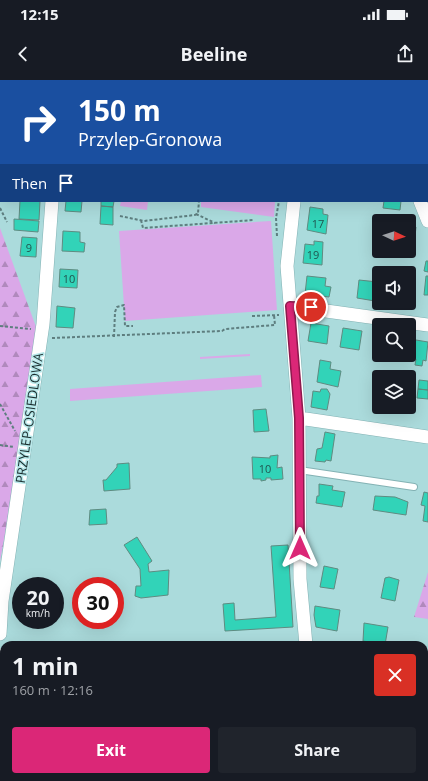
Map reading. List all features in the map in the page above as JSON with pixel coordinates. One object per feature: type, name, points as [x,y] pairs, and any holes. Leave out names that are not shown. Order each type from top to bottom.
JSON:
[{"type":"street","name":"PRZYLEP-OSIEDLOWA","points":[[0,634],[2,601],[42,334],[52,202]]},
{"type":"street","points":[[294,202],[288,266],[299,418],[300,579],[306,641]]},
{"type":"street","points":[[420,202],[428,221]]},
{"type":"street","points":[[290,306],[428,325]]},
{"type":"street","points":[[299,418],[428,437]]},
{"type":"lane","points":[[300,471],[414,487]]},
{"type":"path","points":[[196,214],[198,213],[199,202]]},
{"type":"path","points":[[0,208],[7,222]]},
{"type":"path","points":[[120,216],[141,220],[196,214],[216,223]]},
{"type":"path","points":[[141,220],[143,228],[254,220]]},
{"type":"path","points":[[114,337],[115,312],[117,307],[124,306],[125,326],[133,326]]},
{"type":"path","points":[[0,326],[42,334],[114,337],[222,331],[225,329],[275,325],[274,315]]},
{"type":"path","points":[[0,404],[25,449]]},
{"type":"green space","points":[[121,202],[148,202],[147,210],[120,206]]},
{"type":"green space","points":[[201,202],[275,202],[274,217],[201,207]]},
{"type":"green space","points":[[271,221],[277,310],[125,321],[119,231]]},
{"type":"green space","points":[[0,228],[39,335],[21,450],[0,561]]},
{"type":"green space","points":[[250,354],[250,356],[200,359],[200,357]]},
{"type":"green space","points":[[261,375],[262,387],[70,401],[70,389]]},
{"type":"green space","points":[[428,572],[428,619],[414,617]]},
{"type":"building","points":[[20,202],[40,202],[39,220],[19,219]]},
{"type":"building","points":[[66,202],[82,202],[81,212],[65,211]]},
{"type":"building","points":[[101,202],[114,202],[113,207],[101,206]]},
{"type":"building","points":[[384,202],[401,202],[400,210],[383,208]]},
{"type":"building","points":[[101,206],[113,207],[113,225],[100,224]]},
{"type":"building","points":[[310,207],[323,209],[323,214],[328,215],[326,234],[307,230]]},
{"type":"building","points":[[14,219],[39,221],[38,232],[14,230]]},
{"type":"building","points":[[63,231],[80,232],[80,242],[85,243],[84,252],[62,251]]},
{"type":"building","points":[[22,237],[37,238],[36,257],[20,256]]},
{"type":"building","points":[[314,241],[323,242],[322,265],[303,263],[305,244],[314,245]]},
{"type":"building","points":[[426,261],[428,261],[428,272],[424,271]]},
{"type":"building","points":[[60,269],[78,270],[77,288],[59,287]]},
{"type":"building","points":[[307,276],[326,278],[325,286],[331,287],[329,297],[305,294]]},
{"type":"building","points":[[426,276],[428,276],[428,295],[424,295]]},
{"type":"building","points":[[359,280],[372,281],[372,300],[357,298]]},
{"type":"building","points":[[57,306],[75,308],[73,328],[56,327]]},
{"type":"building","points":[[311,323],[329,326],[327,344],[308,341]]},
{"type":"building","points":[[343,328],[362,331],[359,350],[340,347]]},
{"type":"building","points":[[416,340],[428,342],[426,361],[423,360],[422,366],[415,365]]},
{"type":"building","points":[[320,360],[331,362],[330,369],[341,371],[338,387],[317,382]]},
{"type":"building","points":[[419,380],[428,381],[428,390],[418,389]]},
{"type":"building","points":[[321,389],[327,389],[330,394],[327,410],[311,407],[313,391],[320,392]]},
{"type":"building","points":[[418,389],[428,390],[428,399],[417,398]]},
{"type":"building","points":[[266,409],[269,431],[254,432],[253,410]]},
{"type":"building","points":[[325,432],[335,434],[331,461],[315,461],[317,449],[322,448]]},
{"type":"building","points":[[278,455],[277,468],[282,467],[283,479],[271,480],[271,478],[266,478],[266,480],[261,481],[261,479],[253,479],[252,457],[270,458],[270,456]]},
{"type":"building","points":[[129,463],[130,489],[104,491],[103,480],[106,480],[117,467],[117,464]]},
{"type":"building","points":[[319,484],[333,486],[332,490],[345,492],[342,507],[316,503],[317,496],[319,496]]},
{"type":"building","points":[[424,492],[428,493],[428,522],[423,521],[425,506],[421,505]]},
{"type":"building","points":[[375,496],[395,497],[408,502],[406,515],[373,510]]},
{"type":"building","points":[[106,509],[107,524],[89,525],[90,510]]},
{"type":"building","points":[[137,537],[152,561],[148,564],[149,572],[169,570],[168,595],[141,598],[135,596],[136,586],[141,586],[140,569],[124,545]]},
{"type":"building","points":[[288,545],[293,627],[225,631],[223,604],[234,603],[235,620],[276,617],[271,546]]},
{"type":"building","points":[[324,566],[338,569],[334,589],[320,587]]},
{"type":"building","points":[[389,577],[399,580],[395,601],[381,598],[385,578]]},
{"type":"building","points":[[315,606],[340,610],[337,631],[316,627],[314,615]]},
{"type":"building","points":[[364,623],[388,627],[386,641],[363,641]]},
{"type":"route","points":[[300,548],[299,418],[290,306],[297,305],[311,307]]}]
